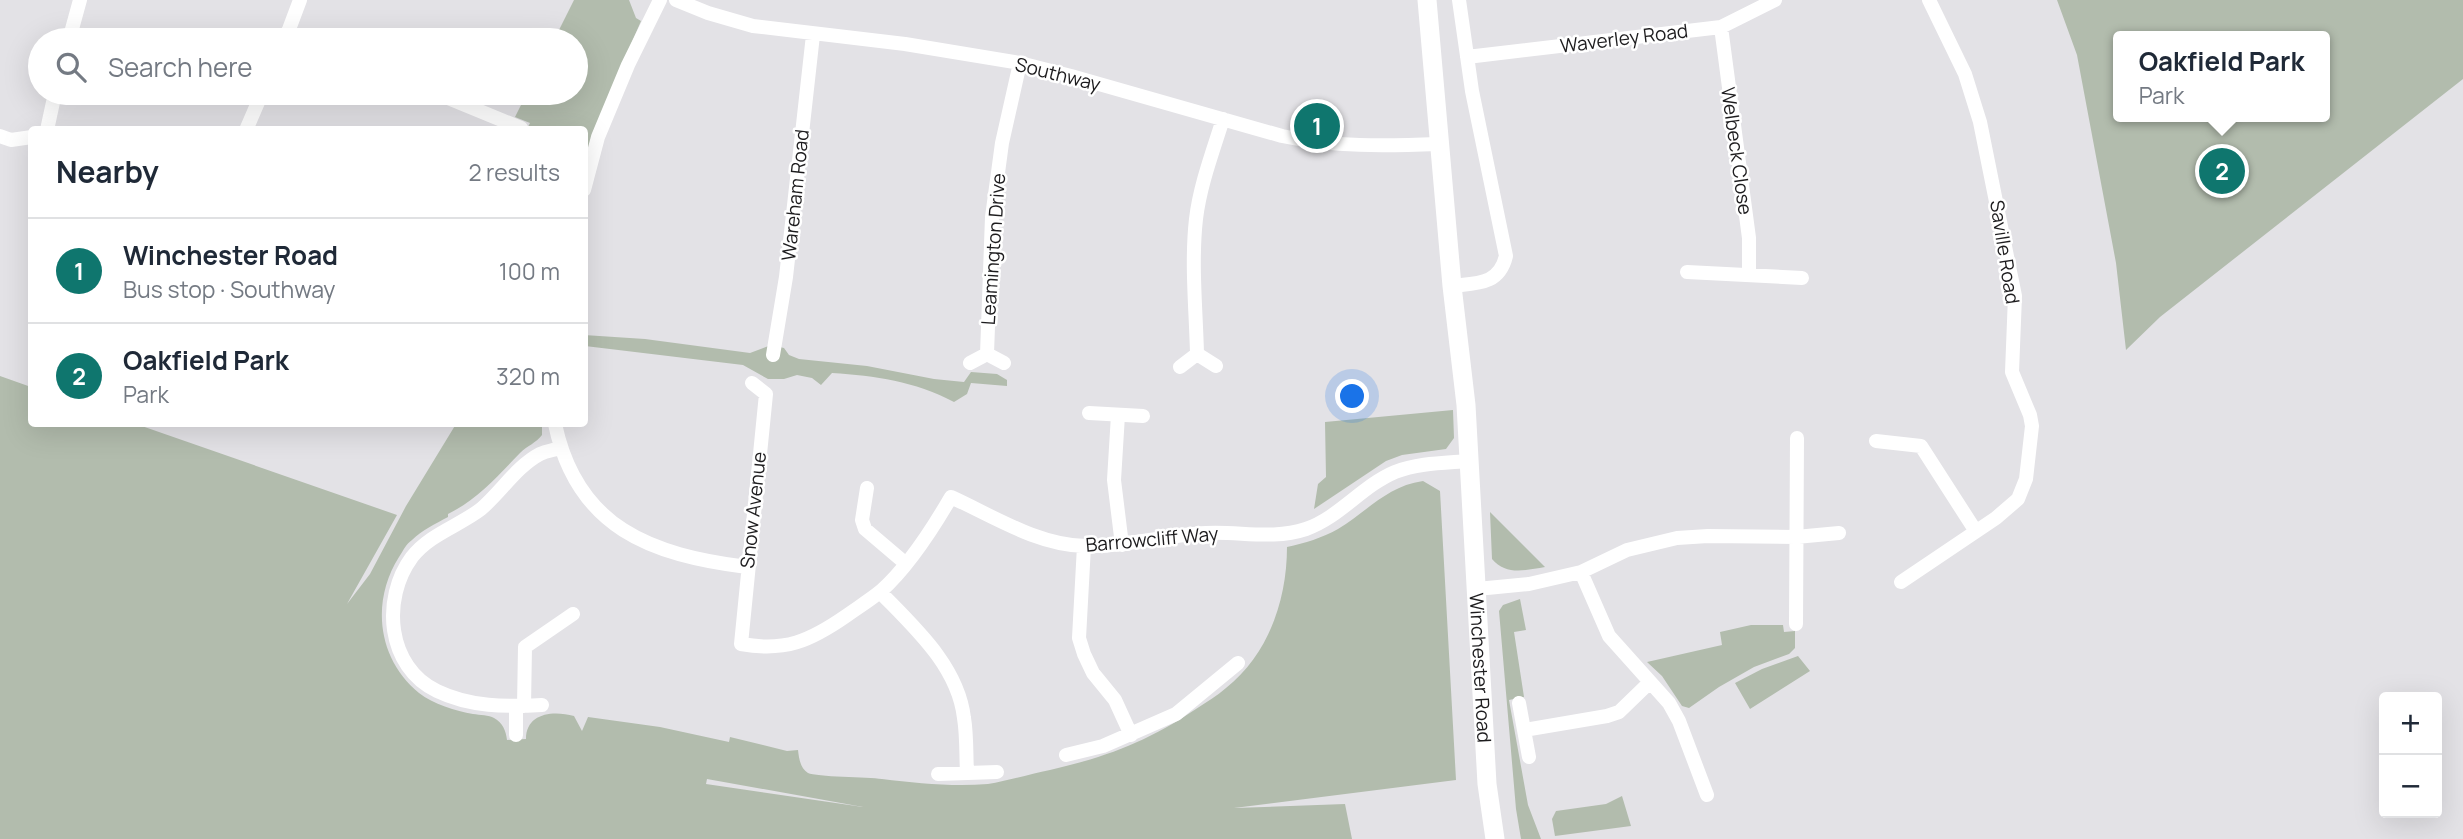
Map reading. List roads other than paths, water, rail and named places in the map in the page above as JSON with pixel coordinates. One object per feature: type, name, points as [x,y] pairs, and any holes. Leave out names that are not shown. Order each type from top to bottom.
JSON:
[{"type":"street","points":[[72,28],[80,0]]},
{"type":"street","points":[[289,28],[300,0]]},
{"type":"street","points":[[588,175],[598,137],[628,65],[660,0]]},
{"type":"street","name":"Southway","points":[[676,0],[753,26],[905,44],[1020,64],[1318,144],[1438,144]]},
{"type":"street","name":"Winchester Road","points":[[1427,0],[1438,144],[1466,405],[1487,783],[1495,839]]},
{"type":"street","points":[[1452,286],[1481,283],[1494,277],[1503,269],[1506,257],[1466,57],[1459,0]]},
{"type":"street","name":"Waverley Road","points":[[1466,57],[1721,27],[1775,0]]},
{"type":"street","name":"Saville Road","points":[[1901,582],[2010,508],[2022,492],[2026,479],[2032,421],[2012,372],[2015,296],[1980,122],[1965,74],[1929,0]]},
{"type":"street","name":"Welbeck Close","points":[[1721,27],[1749,238],[1749,275]]},
{"type":"street","name":"Wareham Road","points":[[773,355],[786,277],[813,35]]},
{"type":"street","name":"Leamington Drive","points":[[987,354],[992,217],[1002,143],[1020,64]]},
{"type":"street","points":[[48,126],[52,105]]},
{"type":"street","points":[[248,126],[257,105]]},
{"type":"street","points":[[459,105],[495,124]]},
{"type":"street","points":[[1197,354],[1196,218],[1223,119]]},
{"type":"street","points":[[0,136],[11,140],[28,138]]},
{"type":"street","points":[[1687,272],[1802,278]]},
{"type":"street","name":"Leamington Drive","points":[[970,363],[987,354]]},
{"type":"street","name":"Leamington Drive","points":[[987,354],[1004,363]]},
{"type":"street","points":[[1197,354],[1216,366]]},
{"type":"street","points":[[1180,367],[1197,354]]},
{"type":"street","name":"Snow Avenue","points":[[741,644],[766,394],[752,383]]},
{"type":"street","points":[[1089,413],[1143,415]]},
{"type":"street","points":[[1118,415],[1114,480],[1122,545]]},
{"type":"street","points":[[556,427],[560,448],[586,494],[615,526],[635,539],[668,550],[717,563],[747,567]]},
{"type":"street","points":[[1796,624],[1797,438]]},
{"type":"street","points":[[1876,441],[1921,446],[1975,530]]},
{"type":"street","points":[[542,705],[488,705],[466,701],[424,684],[397,645],[392,609],[403,571],[426,542],[481,509],[541,454],[560,448]]},
{"type":"street","name":"Barrowcliff Way","points":[[741,644],[772,646],[811,639],[880,592],[905,563],[951,497],[1042,539],[1084,546],[1122,545],[1206,533],[1280,535],[1306,529],[1337,514],[1395,472],[1426,464],[1468,461]]},
{"type":"street","points":[[867,488],[863,525],[869,534],[905,563]]},
{"type":"street","points":[[1478,589],[1529,584],[1581,572],[1627,550],[1677,538],[1796,537],[1839,533]]},
{"type":"street","points":[[1084,546],[1079,638],[1093,673],[1115,700],[1131,734]]},
{"type":"street","points":[[1581,572],[1596,612],[1609,636],[1669,703],[1679,721],[1707,795]]},
{"type":"street","points":[[880,592],[934,652],[954,682],[964,716],[967,773]]},
{"type":"street","points":[[516,736],[525,648],[529,642],[573,614]]},
{"type":"street","points":[[1066,755],[1103,747],[1176,714],[1238,663]]},
{"type":"street","points":[[1524,730],[1619,712],[1650,683]]},
{"type":"street","points":[[1519,703],[1529,757]]},
{"type":"street","points":[[938,774],[997,772]]},
{"type":"place","name":"Winchester Road","points":[[1317,126]]},
{"type":"place","name":"Oakfield Park","points":[[2222,171]]}]
